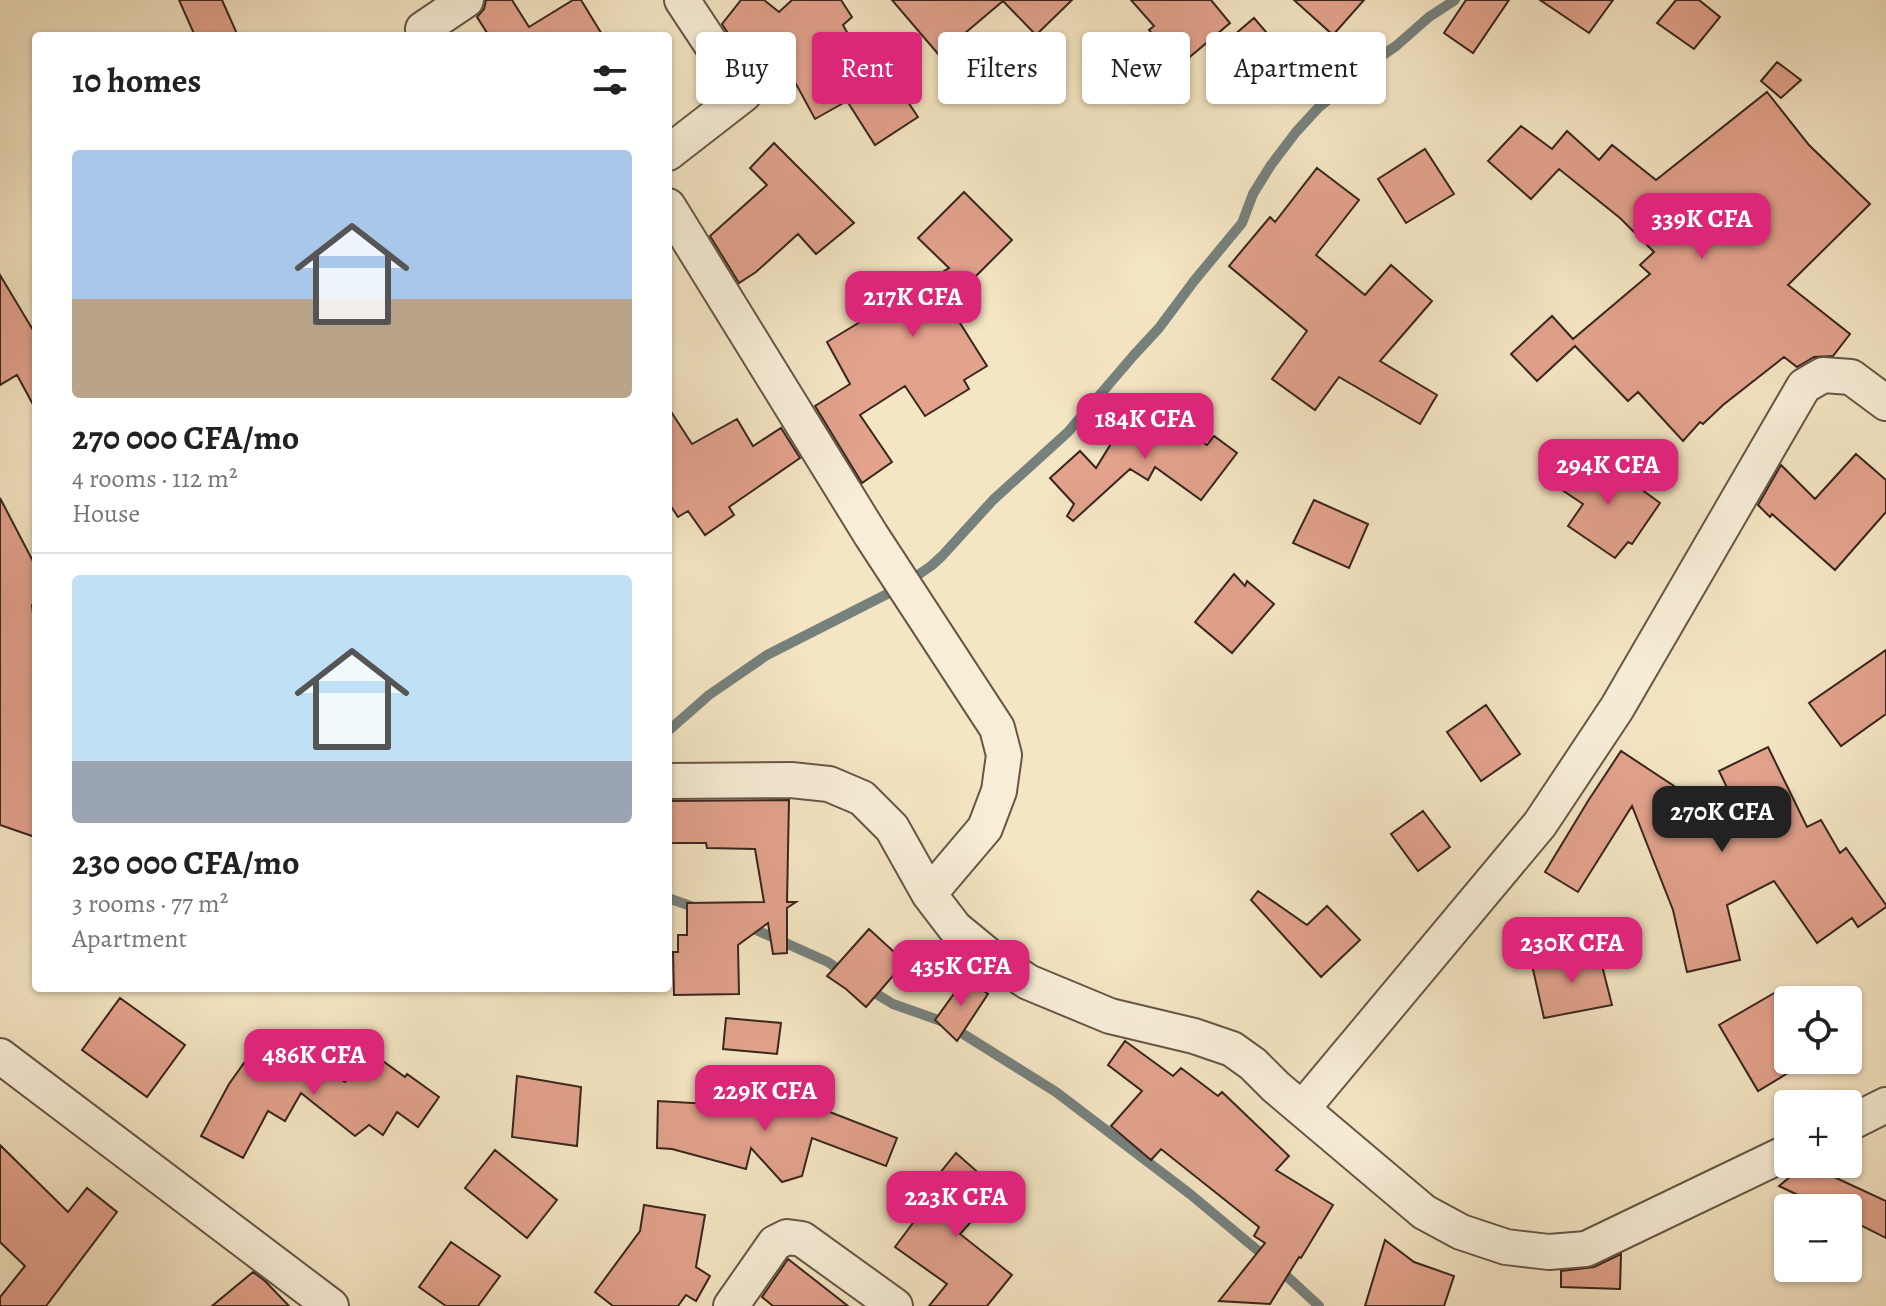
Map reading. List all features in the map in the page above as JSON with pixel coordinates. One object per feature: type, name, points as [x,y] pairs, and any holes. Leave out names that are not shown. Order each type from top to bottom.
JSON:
[{"type":"street","points":[[423,29],[466,0]]},
{"type":"street","points":[[672,150],[744,94],[682,0]]},
{"type":"street","points":[[672,212],[871,535],[997,728],[1004,755],[999,791],[985,828],[929,894]]},
{"type":"street","points":[[1302,1109],[1540,824],[1617,708],[1804,386],[1823,375],[1851,377],[1886,403]]},
{"type":"street","points":[[672,781],[791,780],[829,784],[862,798],[892,828],[929,894],[955,928],[989,956],[1028,982],[1110,1016],[1194,1036],[1232,1049],[1424,1212],[1461,1232],[1506,1247],[1549,1252],[1586,1249],[1774,1159]]},
{"type":"street","points":[[0,1056],[331,1306]]},
{"type":"street","points":[[1862,1117],[1886,1105]]},
{"type":"street","points":[[731,1306],[775,1243],[787,1237],[802,1239],[895,1306]]},
{"type":"building","points":[[179,0],[222,0],[236,32],[193,32]]},
{"type":"building","points":[[486,0],[512,0],[529,27],[573,0],[581,0],[601,32],[486,32],[477,17],[484,9]]},
{"type":"building","points":[[741,0],[764,0],[779,12],[792,0],[841,0],[852,17],[843,25],[847,32],[812,32],[812,104],[842,104],[815,119],[796,84],[796,32],[727,32],[722,24]]},
{"type":"building","points":[[892,0],[1072,0],[1039,32],[1033,32],[1003,1],[966,32],[938,32],[938,54]]},
{"type":"building","points":[[1131,0],[1211,0],[1230,23],[1219,32],[1206,32],[1206,43],[1190,57],[1190,32],[1151,32],[1149,30],[1154,26]]},
{"type":"building","points":[[1294,0],[1364,0],[1336,32],[1330,32]]},
{"type":"building","points":[[1466,0],[1509,0],[1473,53],[1444,33]]},
{"type":"building","points":[[1540,0],[1613,0],[1589,33]]},
{"type":"building","points":[[1676,0],[1699,0],[1720,17],[1694,49],[1657,23]]},
{"type":"building","points":[[1254,18],[1266,32],[1238,32]]},
{"type":"building","points":[[1777,62],[1801,80],[1781,98],[1761,81]]},
{"type":"building","points":[[1767,92],[1809,145],[1870,204],[1788,285],[1850,334],[1833,356],[1814,357],[1797,367],[1784,357],[1703,424],[1700,422],[1683,441],[1638,392],[1628,401],[1575,346],[1537,381],[1511,354],[1552,316],[1573,339],[1650,274],[1640,265],[1654,252],[1620,218],[1559,169],[1531,199],[1488,161],[1521,126],[1552,149],[1567,131],[1599,160],[1612,145],[1656,180]]},
{"type":"building","points":[[849,104],[909,104],[918,117],[875,145]]},
{"type":"building","points":[[774,143],[854,223],[816,254],[798,234],[739,283],[710,236],[767,185],[750,168]]},
{"type":"building","points":[[1425,149],[1454,194],[1406,223],[1378,179]]},
{"type":"building","points":[[1317,168],[1359,200],[1316,255],[1365,295],[1391,265],[1432,301],[1380,361],[1437,395],[1420,424],[1339,377],[1315,410],[1272,379],[1307,331],[1229,266],[1270,217],[1275,222]]},
{"type":"building","points":[[964,192],[1012,240],[948,304],[987,366],[964,380],[969,389],[925,416],[905,386],[860,415],[892,462],[862,483],[815,406],[850,384],[827,342],[949,268],[918,238]]},
{"type":"building","points":[[0,275],[32,328],[32,403],[17,375],[0,385]]},
{"type":"building","points":[[1136,403],[1207,445],[1214,436],[1237,453],[1201,500],[1155,467],[1148,480],[1130,469],[1073,521],[1067,516],[1074,504],[1050,478],[1080,451],[1096,468]]},
{"type":"building","points":[[672,413],[692,444],[737,419],[753,446],[781,428],[800,458],[729,507],[734,515],[705,535],[688,511],[678,517],[672,508]]},
{"type":"building","points":[[1856,454],[1886,480],[1886,512],[1835,570],[1758,505],[1781,465],[1815,499]]},
{"type":"building","points":[[1584,456],[1606,471],[1609,466],[1660,503],[1632,544],[1628,542],[1615,558],[1568,526],[1583,504],[1562,490]]},
{"type":"building","points":[[0,498],[32,559],[32,836],[0,825]]},
{"type":"building","points":[[1314,500],[1368,524],[1349,568],[1293,543]]},
{"type":"building","points":[[1234,574],[1245,586],[1247,581],[1274,604],[1232,653],[1195,622]]},
{"type":"building","points":[[1886,650],[1886,714],[1841,746],[1809,703]]},
{"type":"building","points":[[1486,705],[1520,754],[1481,781],[1447,732]]},
{"type":"building","points":[[1768,747],[1807,827],[1821,820],[1840,853],[1846,848],[1886,905],[1858,927],[1852,918],[1817,943],[1774,881],[1727,905],[1740,960],[1687,972],[1673,910],[1632,806],[1578,892],[1545,872],[1621,751],[1750,836],[1719,771]]},
{"type":"building","points":[[789,800],[787,902],[796,902],[787,908],[787,953],[773,954],[768,923],[738,945],[739,994],[674,995],[673,952],[678,952],[678,935],[687,935],[687,903],[764,902],[755,849],[707,848],[706,843],[672,843],[672,801]]},
{"type":"building","points":[[1423,811],[1450,847],[1418,871],[1391,834]]},
{"type":"building","points":[[1258,891],[1307,925],[1327,906],[1360,940],[1321,977],[1251,900]]},
{"type":"building","points":[[869,929],[905,962],[866,1007],[827,976]]},
{"type":"building","points":[[1598,950],[1612,1005],[1544,1018],[1532,965]]},
{"type":"building","points":[[966,977],[988,994],[957,1041],[935,1020]]},
{"type":"building","points":[[1774,993],[1774,1074],[1786,1074],[1758,1091],[1719,1025]]},
{"type":"building","points":[[120,998],[185,1045],[147,1097],[82,1050]]},
{"type":"building","points":[[726,1018],[781,1023],[777,1054],[723,1049]]},
{"type":"building","points":[[276,1038],[345,1082],[369,1051],[439,1097],[418,1127],[397,1112],[383,1135],[369,1125],[355,1136],[301,1093],[285,1121],[268,1111],[243,1158],[201,1136],[244,1063],[255,1071]]},
{"type":"building","points":[[1125,1041],[1173,1076],[1181,1068],[1218,1096],[1222,1092],[1289,1156],[1276,1170],[1333,1205],[1270,1304],[1219,1301],[1265,1243],[1254,1236],[1259,1227],[1161,1149],[1151,1160],[1111,1126],[1142,1091],[1108,1065]]},
{"type":"building","points":[[517,1076],[581,1087],[577,1146],[512,1137]]},
{"type":"building","points":[[773,1090],[897,1138],[886,1166],[812,1138],[802,1176],[782,1182],[751,1148],[746,1169],[672,1149],[657,1148],[658,1101],[709,1104],[710,1094],[768,1111]]},
{"type":"building","points":[[0,1145],[68,1212],[87,1188],[117,1212],[46,1306],[0,1306],[0,1297],[25,1266],[0,1242]]},
{"type":"building","points":[[495,1150],[557,1200],[527,1238],[465,1188]]},
{"type":"building","points":[[956,1153],[999,1191],[960,1234],[1012,1275],[987,1306],[929,1306],[947,1284],[895,1247],[942,1184],[936,1178]]},
{"type":"building","points":[[1789,1178],[1836,1178],[1886,1201],[1886,1238],[1862,1226],[1862,1194],[1796,1194],[1779,1186]]},
{"type":"building","points":[[644,1205],[705,1215],[696,1267],[710,1276],[696,1301],[686,1295],[678,1306],[613,1306],[595,1292],[640,1231]]},
{"type":"building","points":[[1385,1240],[1414,1262],[1454,1276],[1444,1306],[1365,1306]]},
{"type":"building","points":[[451,1242],[500,1276],[478,1306],[446,1306],[419,1287]]},
{"type":"building","points":[[1621,1254],[1620,1289],[1561,1287],[1561,1271],[1594,1267]]},
{"type":"building","points":[[788,1259],[848,1306],[773,1306],[762,1297]]},
{"type":"building","points":[[253,1272],[289,1306],[212,1306]]},
{"type":"waterway","points":[[672,727],[709,695],[767,655],[899,588],[942,556],[993,500],[1068,432],[1159,328],[1242,223],[1253,194],[1271,165],[1319,107],[1429,17],[1455,0]]},
{"type":"waterway","points":[[672,899],[699,909]]},
{"type":"waterway","points":[[745,925],[828,962],[845,974]]},
{"type":"waterway","points":[[865,987],[893,1004],[944,1022],[1056,1092],[1190,1194],[1268,1259]]},
{"type":"waterway","points":[[1279,1269],[1319,1306]]}]
